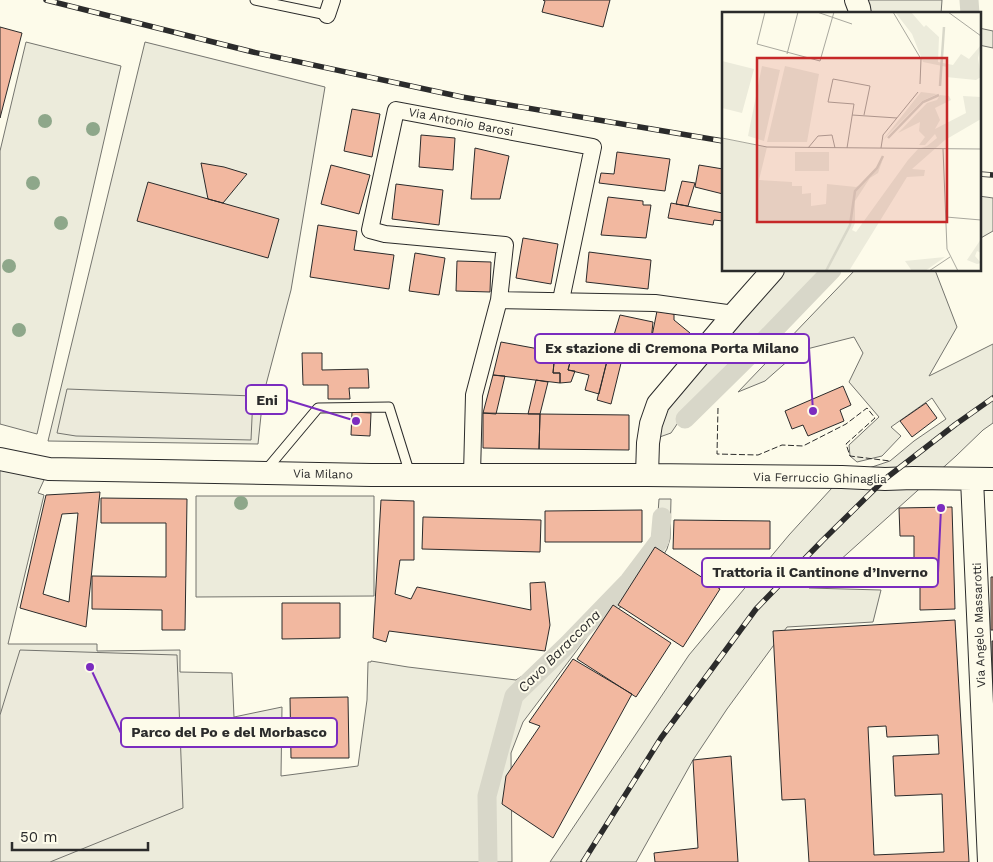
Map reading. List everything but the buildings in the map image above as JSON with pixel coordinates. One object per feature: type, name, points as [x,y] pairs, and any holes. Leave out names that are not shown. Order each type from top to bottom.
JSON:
[{"type":"main road","points":[[856,0],[860,12]]},
{"type":"main road","points":[[647,475],[650,424],[658,404],[772,271]]},
{"type":"main road","name":"Via Milano","points":[[0,459],[49,469],[263,473],[647,475]]},
{"type":"main road","name":"Via Ferruccio Ghinaglia","points":[[647,475],[983,479]]},
{"type":"main road","name":"Via Angelo Massarotti","points":[[983,479],[990,862]]},
{"type":"street","name":"Via Antonio Barosi","points":[[472,474],[474,395],[499,300],[505,245],[385,234],[370,230],[396,110],[593,147],[561,300]]},
{"type":"street","points":[[499,300],[655,303],[734,314]]},
{"type":"lane","points":[[255,0],[330,8]]},
{"type":"lane","points":[[263,473],[318,408],[389,407],[410,474]]},
{"type":"shaded area","points":[[862,0],[942,0],[941,12],[866,12]]},
{"type":"shaded area","points":[[980,28],[993,31],[993,48],[980,45]]},
{"type":"shaded area","points":[[26,42],[121,66],[37,434],[0,424],[0,151]]},
{"type":"shaded area","points":[[145,42],[325,87],[291,290],[263,396],[258,444],[48,441]]},
{"type":"shaded area","points":[[980,196],[993,198],[993,231],[980,238]]},
{"type":"shaded area","points":[[785,271],[820,271],[690,405],[671,433],[654,439],[665,405],[738,320]]},
{"type":"shaded area","points":[[854,271],[935,271],[957,327],[929,376],[993,344],[993,423],[809,588],[881,590],[873,622],[787,627],[727,709],[693,760],[636,862],[550,862],[689,655],[789,535],[842,477],[890,461],[914,441],[946,419],[932,398],[891,427],[901,436],[882,456],[857,462],[850,456],[849,445],[879,417],[849,382],[863,353],[854,337],[799,351],[765,381],[738,392]]},
{"type":"shaded area","points":[[67,389],[253,396],[251,440],[76,436],[57,433]]},
{"type":"shaded area","points":[[0,459],[49,469],[38,493],[44,495],[8,644],[97,644],[97,651],[180,650],[180,672],[232,673],[234,717],[282,707],[281,776],[358,766],[367,700],[368,662],[516,680],[538,666],[656,542],[659,499],[671,499],[670,539],[667,549],[633,606],[627,602],[593,629],[523,722],[511,753],[512,862],[0,862]]},
{"type":"shaded area","points":[[196,496],[374,496],[374,596],[196,597]]},
{"type":"shaded area","points":[[20,650],[177,655],[183,808],[50,862],[0,862],[0,715]]},
{"type":"waterway","name":"Cavo Baraccona","points":[[969,0],[970,12]]},
{"type":"waterway","name":"Cavo Baraccona","points":[[685,419],[831,271]]},
{"type":"waterway","name":"Cavo Baraccona","points":[[488,862],[487,796],[514,696],[629,581],[660,540],[662,517]]},
{"type":"railway","points":[[46,0],[253,52],[462,97],[722,141]]},
{"type":"railway","points":[[980,174],[993,175]]},
{"type":"railway","points":[[583,862],[661,738],[756,609],[885,479],[993,398]]},
{"type":"fence","points":[[718,408],[717,454],[758,455],[782,445],[803,446],[846,424],[867,408],[875,418],[846,444],[850,456],[890,461]]},
{"type":"place","name":"Ex stazione di Cremona Porta Milano","points":[[813,411]]},
{"type":"place","name":"Eni","points":[[356,421]]},
{"type":"place","name":"Trattoria il Cantinone d’Inverno","points":[[941,508]]},
{"type":"place","name":"Parco del Po e del Morbasco","points":[[90,667]]}]
